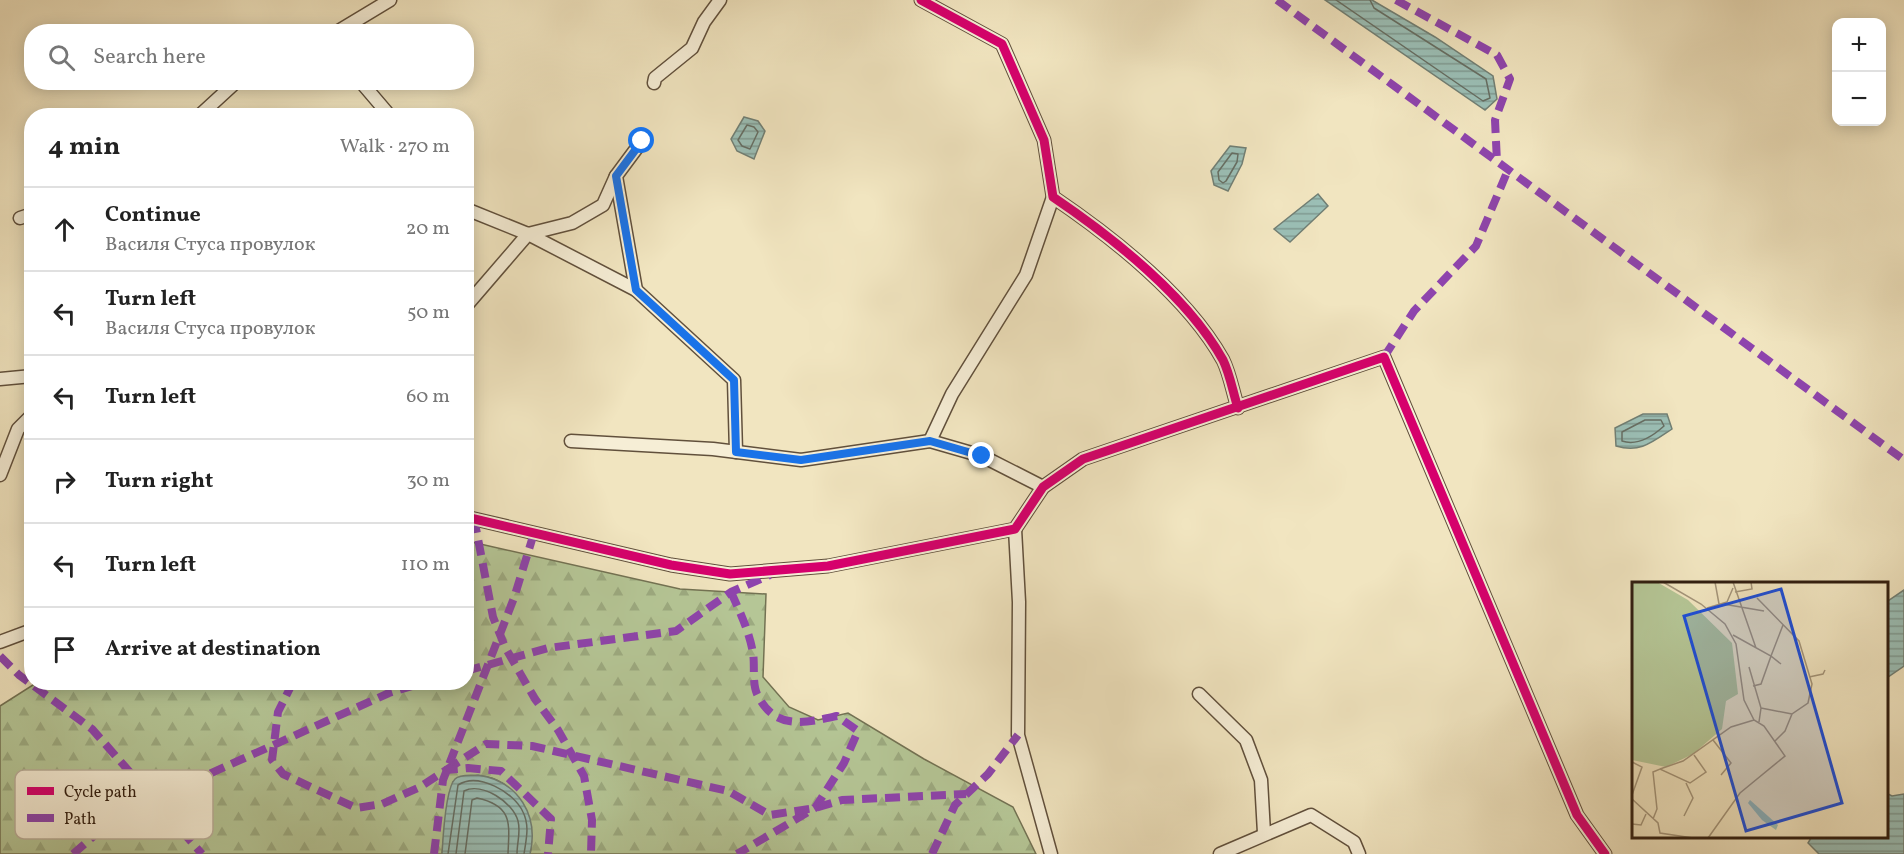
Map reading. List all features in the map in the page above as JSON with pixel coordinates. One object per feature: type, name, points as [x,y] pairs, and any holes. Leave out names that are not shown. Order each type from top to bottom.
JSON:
[{"type":"street","points":[[350,24],[390,0]]},
{"type":"street","points":[[654,83],[655,78],[692,48],[704,22],[720,0]]},
{"type":"street","points":[[921,0],[1002,44],[1044,140],[1053,197],[1026,275],[952,394],[930,441]]},
{"type":"street","points":[[208,108],[228,90]]},
{"type":"street","points":[[368,90],[383,108]]},
{"type":"street","points":[[474,297],[528,234],[572,224],[603,205],[616,176],[642,141]]},
{"type":"street","points":[[616,176],[636,290]]},
{"type":"street","points":[[1053,197],[1099,228],[1179,300],[1223,361],[1238,408]]},
{"type":"street","points":[[474,212],[528,234],[636,290],[734,380],[736,452]]},
{"type":"street","points":[[1051,854],[1018,735],[1019,602],[1015,529],[1043,487],[1083,459],[1384,357],[1577,815],[1605,854]]},
{"type":"street","points":[[0,379],[24,377]]},
{"type":"street","points":[[0,475],[18,429],[24,423]]},
{"type":"street","points":[[571,441],[736,452],[801,460],[930,441],[982,456],[1043,487]]},
{"type":"street","points":[[474,519],[671,566],[730,574],[828,566],[1015,529]]},
{"type":"street","points":[[0,642],[24,633]]},
{"type":"street","points":[[1199,694],[1246,740],[1261,780],[1264,833]]},
{"type":"street","points":[[1220,854],[1264,833],[1311,815],[1354,842],[1359,854]]},
{"type":"green space","points":[[474,543],[680,589],[766,594],[763,677],[789,707],[818,720],[848,713],[924,759],[1013,807],[1036,854],[530,854],[530,829],[521,804],[504,784],[493,778],[477,776],[453,782],[446,815],[442,854],[0,854],[0,706],[25,690],[474,690]]},
{"type":"water","points":[[1325,0],[1372,0],[1435,37],[1493,76],[1497,99],[1485,110]]},
{"type":"water","points":[[744,117],[758,121],[765,131],[754,159],[737,151],[731,139]]},
{"type":"water","points":[[1230,146],[1246,148],[1242,164],[1228,191],[1214,185],[1211,171]]},
{"type":"water","points":[[1318,194],[1328,206],[1290,242],[1274,229]]},
{"type":"water","points":[[1643,414],[1667,414],[1672,429],[1639,447],[1616,446],[1615,428]]},
{"type":"water","points":[[1904,590],[1904,666],[1889,676],[1889,600]]},
{"type":"water","points":[[478,775],[505,785],[523,802],[531,826],[530,854],[442,854],[445,815],[452,784],[460,776]]},
{"type":"water","points":[[1889,794],[1904,794],[1904,854],[1819,854],[1808,843],[1810,839],[1889,839]]},
{"type":"marked path","points":[[1277,0],[1904,460]]},
{"type":"marked path","points":[[1396,0],[1497,55],[1510,79],[1495,120],[1497,162]]},
{"type":"marked path","points":[[1384,357],[1414,311],[1476,246],[1508,170]]},
{"type":"marked path","points":[[474,518],[493,617],[505,647],[535,699],[558,730],[584,776],[592,820],[591,854]]},
{"type":"marked path","points":[[434,854],[443,780],[514,598],[534,533]]},
{"type":"marked path","points":[[474,669],[548,648],[676,631],[731,592],[770,575]]},
{"type":"marked path","points":[[731,592],[749,637],[753,653],[755,690],[764,706],[772,714],[791,722],[813,721],[837,716],[858,731],[844,763],[815,808],[737,854]]},
{"type":"marked path","points":[[0,656],[24,679]]},
{"type":"marked path","points":[[39,690],[92,729],[128,770]]},
{"type":"marked path","points":[[289,690],[278,712],[272,760],[283,774],[356,808],[382,804],[420,787],[446,770],[468,768],[501,771],[551,819],[548,854]]},
{"type":"marked path","points":[[213,772],[399,690]]},
{"type":"marked path","points":[[932,854],[955,805],[988,774],[1018,735]]},
{"type":"marked path","points":[[446,770],[486,744],[532,746],[728,791],[770,815],[815,808],[842,800],[966,794]]},
{"type":"marked path","points":[[73,854],[90,839]]},
{"type":"marked path","points":[[189,839],[202,854]]},
{"type":"cycle path","points":[[921,0],[1002,44],[1044,140],[1053,197],[1100,230],[1147,270],[1190,314],[1223,360],[1238,408]]},
{"type":"cycle path","points":[[474,519],[671,565],[730,574],[828,566],[1015,529],[1043,487],[1083,459],[1384,357],[1577,815],[1605,854]]},
{"type":"route","points":[[642,141],[616,176],[636,290],[734,380],[736,452],[801,460],[930,441],[982,456]]}]
